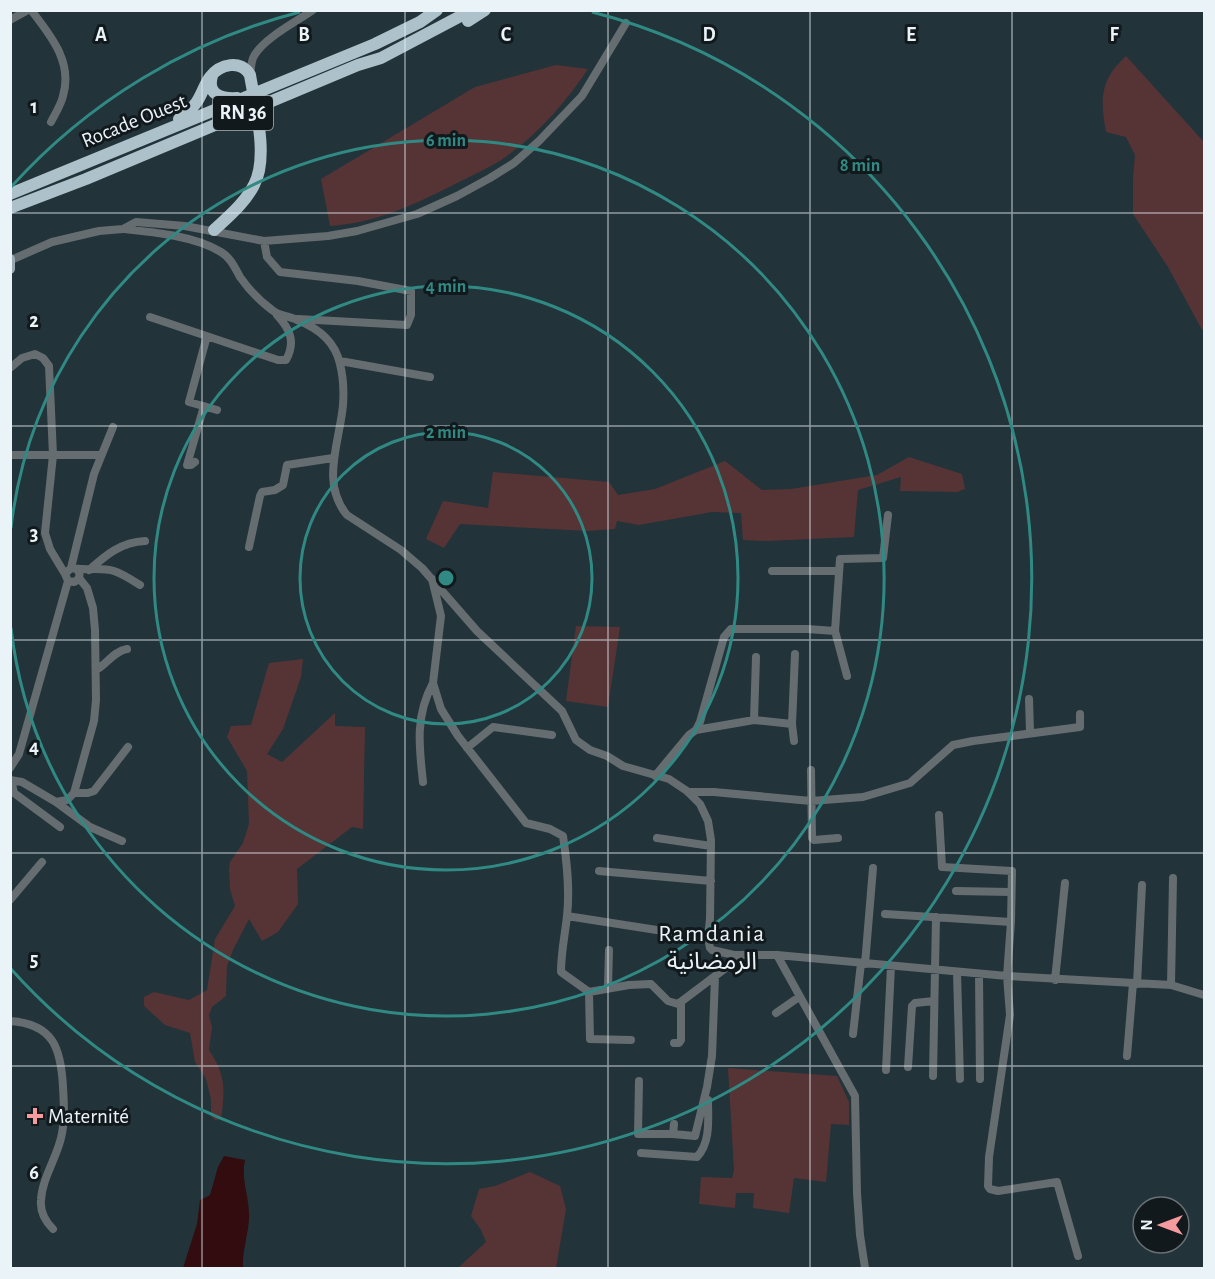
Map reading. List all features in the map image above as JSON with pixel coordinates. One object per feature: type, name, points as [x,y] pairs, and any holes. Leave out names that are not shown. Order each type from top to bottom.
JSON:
[{"type":"highway","name":"Rocade Ouest","points":[[10,194],[375,44],[420,22],[436,10]]},
{"type":"highway","name":"RN 36","points":[[10,208],[358,65],[381,58],[472,10]]},
{"type":"highway","points":[[403,47],[436,38],[485,10]]},
{"type":"highway","points":[[162,131],[191,109],[215,73],[226,66],[237,64],[245,68],[250,75],[258,126],[260,170],[254,186],[244,201],[214,230]]},
{"type":"highway","points":[[215,73],[210,81],[214,93],[228,99],[247,96]]},
{"type":"main road","points":[[10,269],[11,259]]},
{"type":"street","points":[[10,20],[29,10],[52,37],[63,59],[65,78],[63,97],[51,122]]},
{"type":"street","points":[[237,64],[244,63],[253,57],[267,42],[313,10]]},
{"type":"street","points":[[123,229],[136,222],[214,230],[264,240],[328,236],[387,224],[417,214],[490,178],[514,163],[539,141],[582,96],[626,23]]},
{"type":"street","points":[[250,75],[253,57]]},
{"type":"street","points":[[11,259],[52,242],[99,231],[123,229],[204,244],[222,253],[233,263],[251,291],[290,328],[291,351],[286,360],[278,360],[150,317]]},
{"type":"street","points":[[264,240],[267,257],[280,272],[358,281],[411,291],[411,315],[407,325],[296,319]]},
{"type":"street","points":[[275,312],[296,319],[328,338],[340,361],[343,404],[333,458],[335,493],[341,508],[347,515],[422,567],[477,631],[562,711],[576,740],[590,750],[607,756],[623,766],[669,778],[700,804],[708,821],[711,846],[708,938],[712,950],[743,955],[777,955],[1054,980],[1171,985],[1204,995]]},
{"type":"street","points":[[207,336],[189,402],[217,410]]},
{"type":"street","points":[[10,368],[30,354],[43,358],[49,366],[53,455],[45,533],[50,549],[87,588],[93,608],[96,670],[94,721],[74,793],[67,800],[56,802]]},
{"type":"street","points":[[340,361],[430,377]]},
{"type":"street","points":[[195,462],[187,465],[204,406]]},
{"type":"street","points":[[10,768],[19,754],[72,574],[100,455],[113,427]]},
{"type":"street","points":[[10,455],[100,455]]},
{"type":"street","points":[[249,547],[260,496],[262,492],[275,490],[283,485],[287,465],[333,458]]},
{"type":"street","points":[[847,676],[835,631],[840,559],[884,558],[888,515]]},
{"type":"street","points":[[88,570],[110,552],[123,545],[145,541]]},
{"type":"street","points":[[72,574],[88,570],[113,571],[140,585]]},
{"type":"street","points":[[772,571],[838,571]]},
{"type":"street","points":[[423,782],[420,750],[421,711],[433,682],[441,616],[432,579]]},
{"type":"street","points":[[696,730],[724,638],[731,629],[835,631]]},
{"type":"street","points":[[96,670],[118,651],[127,649]]},
{"type":"street","points":[[794,741],[792,724],[795,654]]},
{"type":"street","points":[[754,720],[756,657]]},
{"type":"street","points":[[433,682],[441,709],[467,748],[526,823],[550,829],[563,836],[568,870],[567,916],[561,952],[561,972],[589,992],[651,984],[672,1004],[681,1003],[743,955]]},
{"type":"street","points":[[1029,699],[1030,732]]},
{"type":"street","points":[[688,792],[714,792],[811,801],[863,797],[910,783],[953,745],[1030,732],[1080,727],[1080,714]]},
{"type":"street","points":[[655,776],[689,735],[696,730],[754,720],[792,724]]},
{"type":"street","points":[[467,748],[493,727],[552,735]]},
{"type":"street","points":[[74,793],[88,794],[94,791],[128,747]]},
{"type":"street","points":[[812,770],[812,838],[814,840],[838,837]]},
{"type":"street","points":[[60,827],[14,793],[11,780],[22,782],[56,802],[90,827],[122,841]]},
{"type":"street","points":[[939,815],[942,867],[1012,871],[1007,976],[1010,1015],[989,1157],[988,1186],[998,1191],[1057,1182],[1078,1256]]},
{"type":"street","points":[[657,838],[711,846]]},
{"type":"street","points":[[10,900],[42,862]]},
{"type":"street","points":[[853,1034],[873,868]]},
{"type":"street","points":[[599,871],[711,881]]},
{"type":"street","points":[[1171,985],[1173,878]]},
{"type":"street","points":[[1054,980],[1065,883]]},
{"type":"street","points":[[1127,1056],[1142,885]]},
{"type":"street","points":[[956,891],[1011,892]]},
{"type":"street","points":[[885,914],[1011,922]]},
{"type":"street","points":[[567,916],[708,938]]},
{"type":"street","points":[[933,1076],[936,917]]},
{"type":"street","points":[[608,988],[609,950]]},
{"type":"street","points":[[777,955],[855,1096],[857,1193],[865,1269]]},
{"type":"street","points":[[886,1070],[891,966]]},
{"type":"street","points":[[957,972],[960,1079]]},
{"type":"street","points":[[979,974],[980,1079]]},
{"type":"street","points":[[641,1153],[697,1157],[704,1149],[712,1056],[715,978]]},
{"type":"street","points":[[589,992],[590,1039],[631,1040]]},
{"type":"street","points":[[776,1013],[799,997]]},
{"type":"street","points":[[908,1067],[912,1005],[934,1001]]},
{"type":"street","points":[[674,1043],[681,1040],[681,1003]]},
{"type":"street","points":[[10,1021],[33,1025],[44,1031],[54,1042],[60,1056],[63,1121],[61,1137],[42,1190],[41,1202],[46,1222],[52,1229]]},
{"type":"street","points":[[639,1081],[638,1134],[695,1136],[708,1087]]},
{"type":"street","points":[[673,1134],[674,1124]]},
{"type":"shaded area","points":[[1126,56],[1204,142],[1204,331],[1168,267],[1133,214],[1135,155],[1126,137],[1106,132],[1103,110],[1104,91],[1111,73]]},
{"type":"shaded area","points":[[556,65],[588,69],[551,116],[507,156],[444,190],[397,211],[364,221],[330,226],[321,179],[475,87]]},
{"type":"shaded area","points":[[909,457],[962,474],[965,489],[957,492],[900,491],[901,477],[858,490],[854,537],[743,540],[741,513],[712,512],[639,525],[617,521],[615,529],[587,531],[460,524],[444,548],[426,539],[443,501],[488,508],[493,472],[609,482],[618,495],[655,489],[725,461],[762,490],[791,489],[877,475]]},
{"type":"shaded area","points":[[576,626],[620,627],[608,707],[566,701]]},
{"type":"shaded area","points":[[303,659],[301,677],[283,729],[267,754],[282,762],[335,713],[335,726],[365,727],[363,829],[352,827],[297,869],[298,904],[278,932],[262,941],[249,919],[233,950],[227,966],[226,996],[212,1007],[209,1015],[212,1027],[209,1050],[219,1067],[223,1083],[221,1119],[215,1120],[211,1116],[211,1099],[206,1079],[195,1062],[190,1033],[165,1025],[144,1006],[144,997],[154,992],[189,1000],[207,990],[215,939],[235,906],[230,889],[230,862],[243,843],[249,824],[247,771],[227,737],[231,726],[251,725],[269,663]]},
{"type":"shaded area","points":[[728,1068],[837,1076],[849,1102],[849,1125],[831,1124],[826,1182],[794,1178],[789,1213],[753,1208],[754,1193],[736,1193],[735,1208],[699,1204],[701,1177],[732,1178],[734,1170]]},
{"type":"shaded area","points":[[224,1156],[245,1160],[244,1173],[249,1219],[243,1268],[183,1268],[197,1224],[200,1200],[210,1195],[218,1167]]},
{"type":"shaded area","points":[[530,1172],[560,1186],[566,1209],[556,1268],[458,1268],[486,1242],[471,1216],[479,1189],[495,1186]]},
{"type":"place","name":"Maternité","points":[[35,1116]]},
{"type":"district","name":"Ramdania الرمضانية","points":[[712,948]]}]
